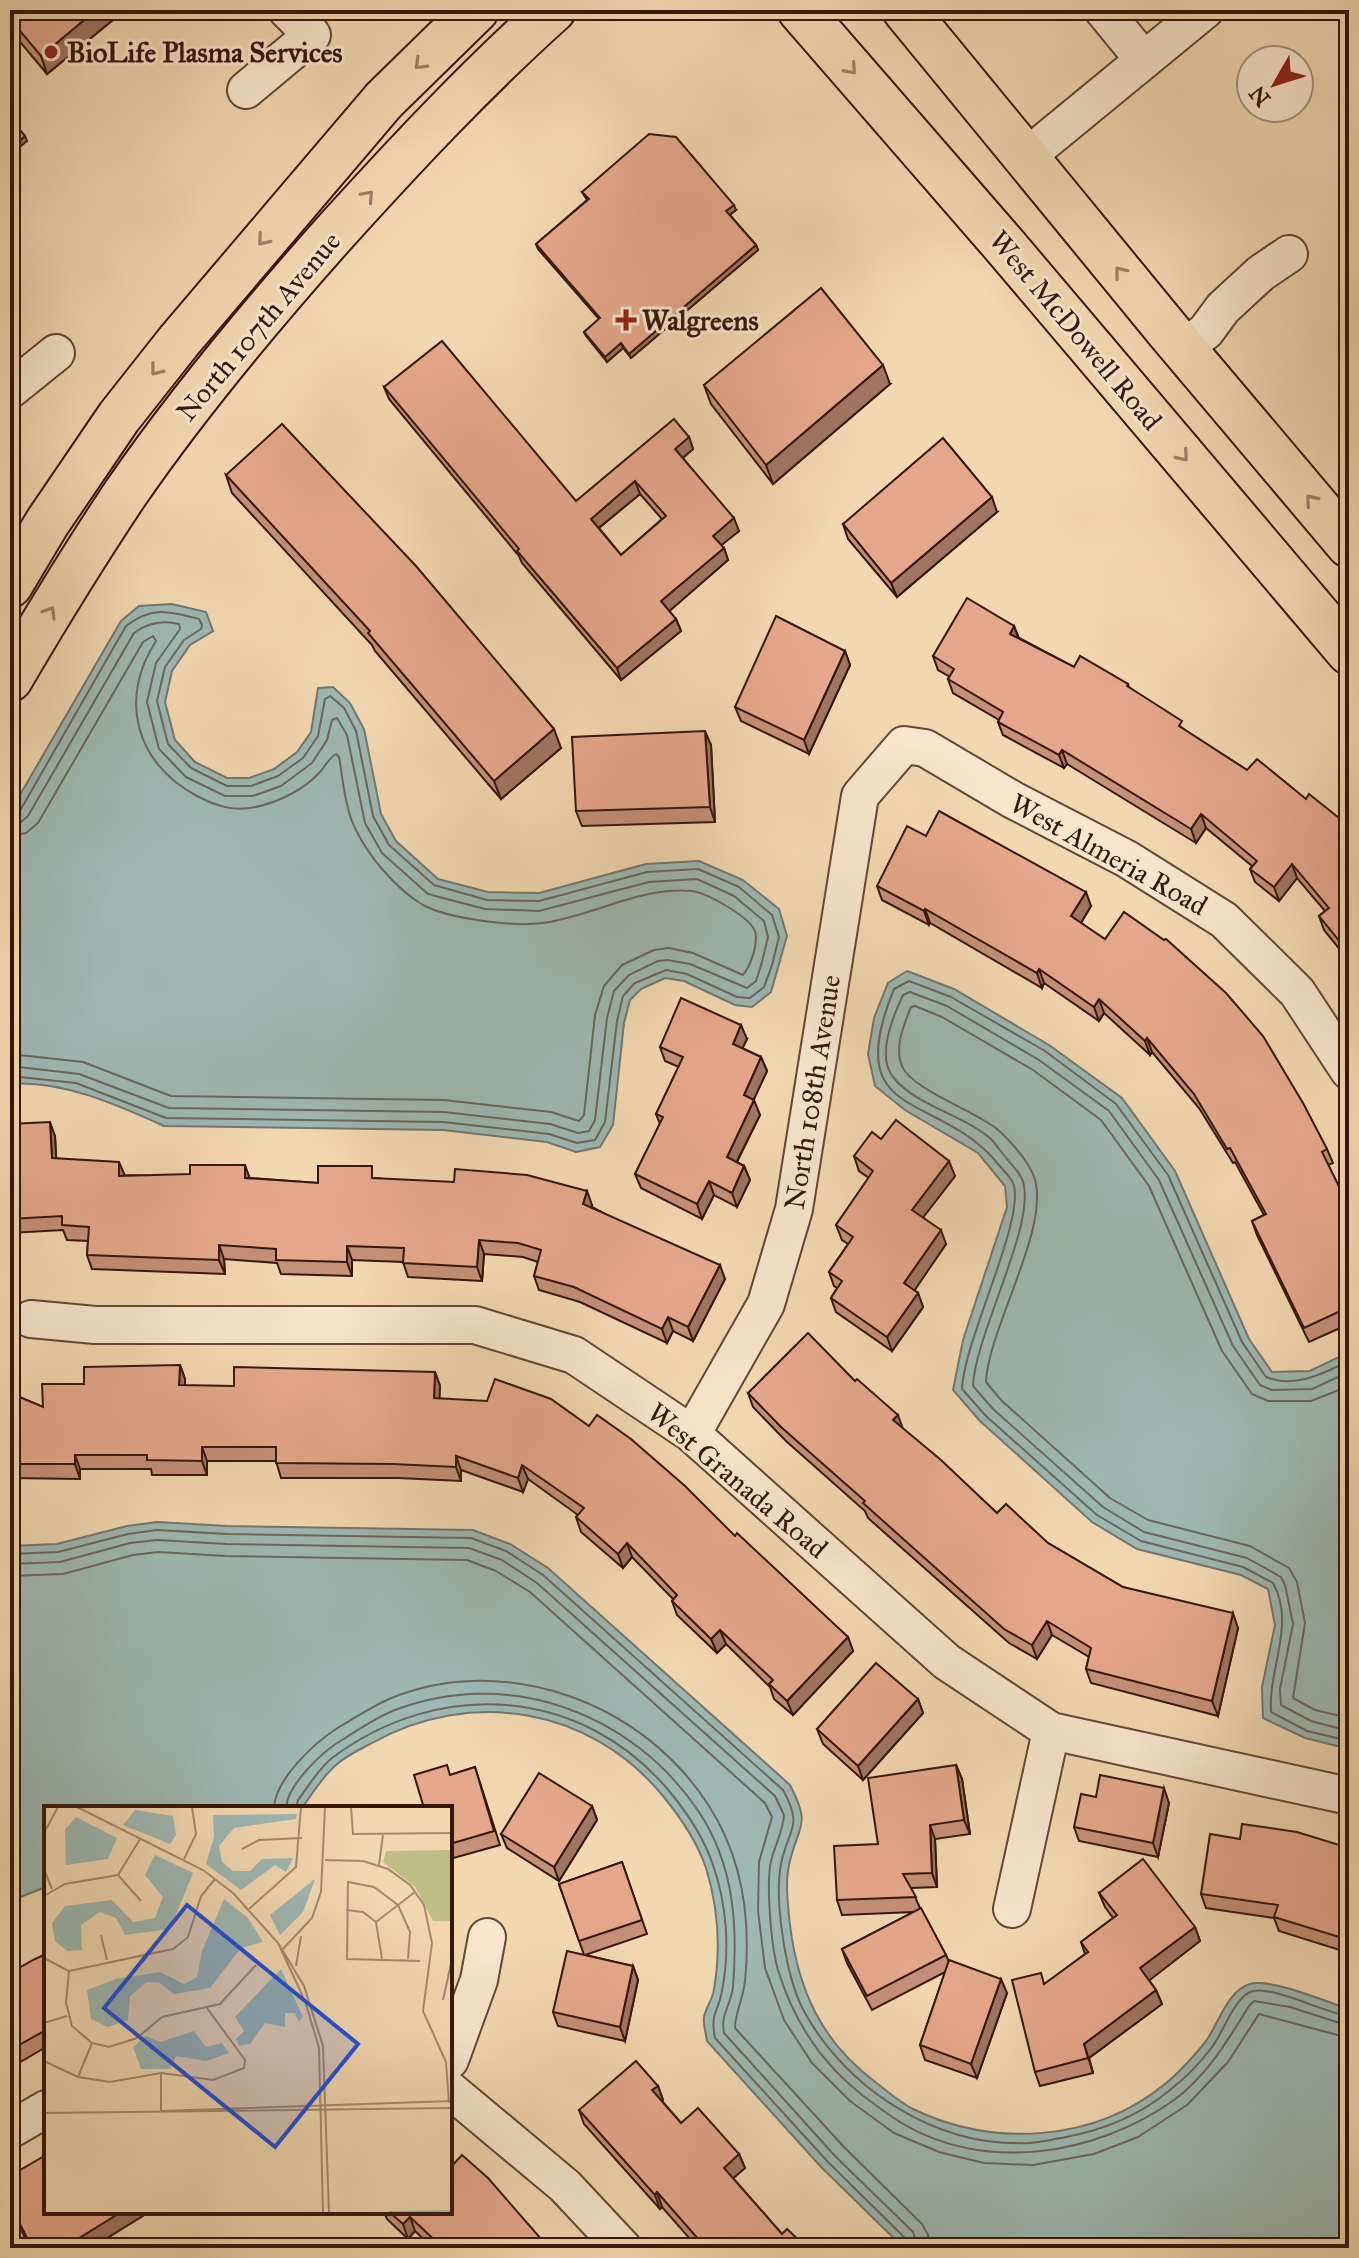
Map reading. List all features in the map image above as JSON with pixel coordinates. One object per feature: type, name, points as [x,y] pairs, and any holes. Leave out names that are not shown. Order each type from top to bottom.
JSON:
[{"type":"main road","name":"North 107th Avenue","points":[[10,585],[47,523],[119,417],[179,341],[384,100],[476,10]]},
{"type":"main road","name":"North 107th Avenue","points":[[10,679],[119,505],[195,399],[287,286],[380,182],[493,64],[553,10]]},
{"type":"main road","name":"West McDowell Road","points":[[800,10],[1349,652]]},
{"type":"main road","points":[[905,10],[1183,349],[1349,545]]},
{"type":"street","points":[[246,90],[312,35],[287,10]]},
{"type":"street","points":[[1103,10],[1144,60]]},
{"type":"street","points":[[1026,157],[1205,10]]},
{"type":"street","points":[[1183,349],[1206,331],[1223,308],[1261,273],[1289,254]]},
{"type":"street","points":[[10,390],[56,353]]},
{"type":"street","name":"West Almeria Road","points":[[904,745],[925,748],[1013,800],[1127,859],[1224,920],[1297,992],[1349,1071]]},
{"type":"street","name":"North 108th Avenue","points":[[692,1434],[766,1304],[794,1209],[860,796],[904,745]]},
{"type":"street","name":"West Granada Road","points":[[31,1319],[95,1325],[475,1325],[574,1355],[692,1434],[947,1662],[1051,1731],[1349,1796]]},
{"type":"street","points":[[1012,1909],[1051,1731]]},
{"type":"street","points":[[452,2054],[479,1980],[487,1937]]},
{"type":"street","points":[[452,2092],[565,2186],[623,2248]]},
{"type":"street","points":[[10,2130],[44,2110]]},
{"type":"water","points":[[172,604],[206,612],[213,631],[190,645],[172,671],[165,702],[175,740],[195,762],[227,778],[249,778],[274,769],[297,752],[311,732],[318,688],[333,687],[350,703],[364,729],[381,814],[396,841],[438,879],[488,892],[539,893],[646,864],[699,861],[743,880],[779,909],[787,936],[771,992],[752,1007],[735,1005],[684,981],[665,978],[641,989],[630,1000],[624,1023],[613,1125],[600,1147],[576,1152],[547,1142],[443,1130],[164,1126],[109,1102],[69,1090],[10,1084],[10,812],[121,621],[139,606]]},
{"type":"water","points":[[907,971],[954,989],[1049,1045],[1122,1098],[1175,1171],[1249,1339],[1272,1372],[1310,1371],[1349,1352],[1349,1749],[1305,1738],[1263,1718],[1262,1687],[1275,1625],[1268,1589],[1241,1575],[1137,1549],[1092,1522],[980,1421],[953,1390],[963,1340],[1007,1207],[1005,1186],[978,1153],[905,1110],[875,1086],[868,1054],[874,1018],[888,983]]},
{"type":"water","points":[[157,1522],[473,1530],[510,1544],[548,1568],[790,1785],[802,1818],[788,1872],[790,1925],[799,1971],[815,2012],[840,2049],[874,2081],[913,2109],[944,2122],[1010,2134],[1075,2128],[1107,2118],[1137,2103],[1180,2070],[1203,2045],[1235,1994],[1250,1984],[1285,1987],[1349,2009],[1349,2248],[904,2248],[822,2168],[707,2041],[704,2017],[713,1993],[718,1943],[716,1913],[706,1868],[682,1821],[634,1766],[601,1742],[565,1726],[527,1716],[488,1712],[449,1716],[410,1726],[340,1762],[331,1769],[303,1806],[44,1806],[44,1888],[10,1901],[10,1546],[57,1544],[127,1526]]},
{"type":"water","points":[[299,2242],[314,2248],[219,2248],[236,2243]]},
{"type":"building","points":[[10,10],[96,10],[41,56],[10,19]]},
{"type":"building","points":[[10,118],[25,136],[10,149]]},
{"type":"building","name":"Walgreens","points":[[649,134],[676,137],[734,205],[726,211],[756,245],[629,354],[621,343],[605,357],[584,332],[600,318],[536,244],[589,199],[582,192]]},
{"type":"building","points":[[821,288],[883,365],[766,465],[704,385]]},
{"type":"building","points":[[442,341],[576,501],[674,419],[689,437],[675,449],[734,518],[713,536],[724,548],[661,601],[676,619],[617,668],[384,387]],"holes":[[[635,481],[666,516],[621,555],[591,519]]]},
{"type":"building","points":[[282,424],[416,566],[554,729],[494,781],[368,633],[370,631],[226,475]]},
{"type":"building","points":[[943,438],[992,497],[891,583],[843,524]]},
{"type":"building","points":[[967,598],[1014,626],[1010,634],[1074,667],[1080,656],[1128,684],[1182,721],[1179,726],[1247,770],[1257,759],[1306,799],[1309,794],[1349,826],[1349,965],[1340,952],[1345,948],[1319,916],[1329,908],[1292,864],[1274,887],[1250,869],[1257,861],[1201,814],[1191,829],[1062,750],[1059,755],[998,722],[1003,712],[948,679],[954,669],[933,656]]},
{"type":"building","points":[[776,616],[845,651],[804,740],[735,707]]},
{"type":"building","points":[[705,731],[710,807],[576,811],[572,737]]},
{"type":"building","points":[[939,811],[1086,892],[1071,916],[1105,939],[1124,912],[1166,939],[1226,993],[1263,1036],[1327,1149],[1322,1152],[1349,1207],[1349,1307],[1304,1328],[1252,1221],[1266,1214],[1230,1148],[1227,1149],[1194,1094],[1147,1038],[1145,1041],[1099,999],[1094,1007],[1039,969],[1037,973],[925,909],[877,886],[907,826],[926,836]]},
{"type":"building","points":[[681,998],[741,1025],[733,1044],[761,1057],[744,1095],[754,1100],[727,1157],[744,1166],[732,1193],[709,1181],[697,1204],[635,1174],[663,1117],[656,1114],[683,1057],[660,1047]]},
{"type":"building","points":[[896,1120],[949,1161],[912,1210],[941,1230],[904,1283],[918,1293],[887,1337],[831,1298],[842,1281],[829,1272],[853,1237],[836,1225],[873,1171],[854,1156],[872,1132],[881,1139]]},
{"type":"building","points":[[50,1122],[52,1158],[119,1162],[119,1176],[190,1174],[190,1165],[245,1165],[245,1178],[318,1183],[318,1166],[372,1166],[372,1178],[454,1182],[455,1169],[527,1175],[587,1191],[583,1204],[720,1265],[688,1327],[668,1317],[662,1329],[574,1287],[534,1276],[541,1250],[518,1243],[479,1240],[477,1267],[403,1263],[404,1248],[347,1246],[347,1262],[276,1260],[276,1249],[219,1245],[219,1260],[87,1255],[89,1227],[62,1225],[62,1216],[10,1219],[10,1124]]},
{"type":"building","points":[[808,1333],[855,1381],[857,1379],[898,1415],[893,1420],[997,1513],[1006,1504],[1048,1543],[1123,1587],[1233,1613],[1212,1701],[1086,1669],[1091,1648],[1047,1621],[1032,1645],[1004,1629],[863,1503],[865,1501],[781,1427],[748,1393]]},
{"type":"building","points":[[180,1365],[179,1385],[234,1386],[234,1367],[435,1372],[434,1398],[487,1401],[495,1379],[551,1399],[589,1426],[597,1415],[631,1439],[685,1486],[735,1536],[737,1533],[848,1637],[787,1701],[769,1684],[773,1680],[720,1630],[711,1639],[672,1601],[677,1595],[627,1543],[618,1554],[576,1517],[584,1508],[522,1465],[518,1478],[456,1456],[456,1467],[276,1463],[276,1447],[202,1447],[202,1461],[147,1460],[147,1455],[75,1455],[75,1464],[10,1464],[10,1393],[43,1407],[42,1384],[84,1384],[84,1367]]},
{"type":"building","points":[[876,1663],[918,1699],[858,1766],[817,1729]]},
{"type":"building","points":[[447,1765],[450,1775],[475,1767],[494,1831],[452,1843],[452,1806],[423,1806],[414,1775]]},
{"type":"building","points":[[956,1765],[964,1820],[930,1825],[932,1873],[903,1874],[916,1897],[837,1900],[834,1846],[878,1844],[868,1778]]},
{"type":"building","points":[[539,1773],[592,1806],[554,1867],[501,1834]]},
{"type":"building","points":[[1100,1775],[1164,1788],[1153,1843],[1074,1827],[1081,1794],[1096,1797]]},
{"type":"building","points":[[1242,1824],[1297,1832],[1349,1848],[1349,1940],[1274,1917],[1278,1905],[1201,1894],[1210,1834],[1240,1839]]},
{"type":"building","points":[[1143,1859],[1195,1927],[1140,1968],[1156,1990],[1084,2044],[1088,2058],[1035,2072],[1012,1980],[1041,1973],[1044,1984],[1088,1952],[1081,1942],[1117,1915],[1099,1893]]},
{"type":"building","points":[[622,1862],[642,1920],[579,1941],[559,1884]]},
{"type":"building","points":[[921,1908],[946,1955],[867,1996],[842,1949]]},
{"type":"building","points":[[567,1951],[633,1966],[620,2027],[553,2012]]},
{"type":"building","points":[[44,1955],[44,2031],[10,2050],[10,1973]]},
{"type":"building","points":[[949,1960],[1001,1979],[971,2064],[920,2045]]},
{"type":"building","points":[[636,2061],[658,2086],[652,2090],[681,2123],[698,2108],[739,2154],[724,2168],[782,2234],[787,2229],[807,2248],[706,2248],[657,2192],[655,2195],[579,2110]]},
{"type":"building","points":[[462,2155],[488,2178],[549,2248],[443,2248],[410,2217],[403,2224],[391,2214],[452,2214],[452,2166]]},
{"type":"building","points":[[44,2156],[44,2214],[118,2214],[63,2248],[32,2248],[10,2204],[10,2176]]},
{"type":"place","name":"BioLife Plasma Services","points":[[51,52]]},
{"type":"place","name":"Walgreens","points":[[626,320]]}]
